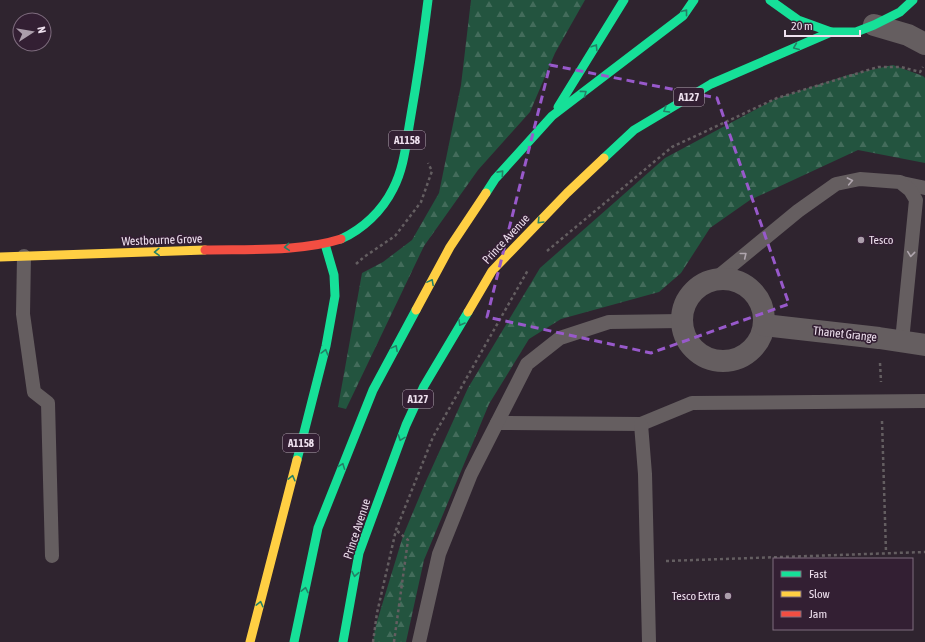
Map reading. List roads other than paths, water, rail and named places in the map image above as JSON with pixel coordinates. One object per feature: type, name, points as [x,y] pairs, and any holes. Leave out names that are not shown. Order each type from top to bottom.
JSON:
[{"type":"main road","name":"A1158","points":[[250,642],[326,346],[335,296],[334,275],[325,244],[348,235],[368,222],[382,207],[397,182],[405,151],[417,84],[428,0]]},
{"type":"main road","points":[[294,642],[318,528],[373,390],[450,247],[495,179],[552,116],[624,0]]},
{"type":"main road","points":[[552,116],[683,16],[694,0]]},
{"type":"main road","points":[[770,0],[798,20],[831,32],[856,32],[874,25],[900,12],[913,0]]},
{"type":"main road","name":"Prince Avenue","points":[[343,642],[359,553],[406,426],[424,386],[492,271],[567,193],[634,130],[711,84],[831,32]]},
{"type":"main road","name":"Westbourne Grove","points":[[0,257],[281,248],[325,244]]},
{"type":"street","points":[[874,25],[908,35],[925,44]]},
{"type":"street","points":[[727,279],[740,282],[751,290],[759,300],[764,312],[764,325],[760,339],[752,350],[741,358],[727,362],[707,359],[690,347],[683,335],[681,321],[682,310],[687,299],[694,290],[703,283],[714,280],[727,279]]},
{"type":"street","name":"Thanet Grange","points":[[764,325],[925,344]]},
{"type":"lane","points":[[714,280],[798,211],[836,184],[860,179],[900,182],[925,188]]},
{"type":"lane","points":[[900,182],[910,190],[916,200],[902,341]]},
{"type":"lane","points":[[24,256],[23,314],[34,392],[48,404],[52,556]]},
{"type":"lane","points":[[419,642],[439,554],[471,474],[526,364],[560,338],[609,322],[681,321]]},
{"type":"lane","points":[[497,423],[641,424],[692,403],[925,401]]},
{"type":"lane","points":[[641,424],[645,474],[649,642]]},
{"type":"place","name":"Tesco","points":[[861,240]]},
{"type":"place","name":"Tesco Extra","points":[[728,596]]}]
